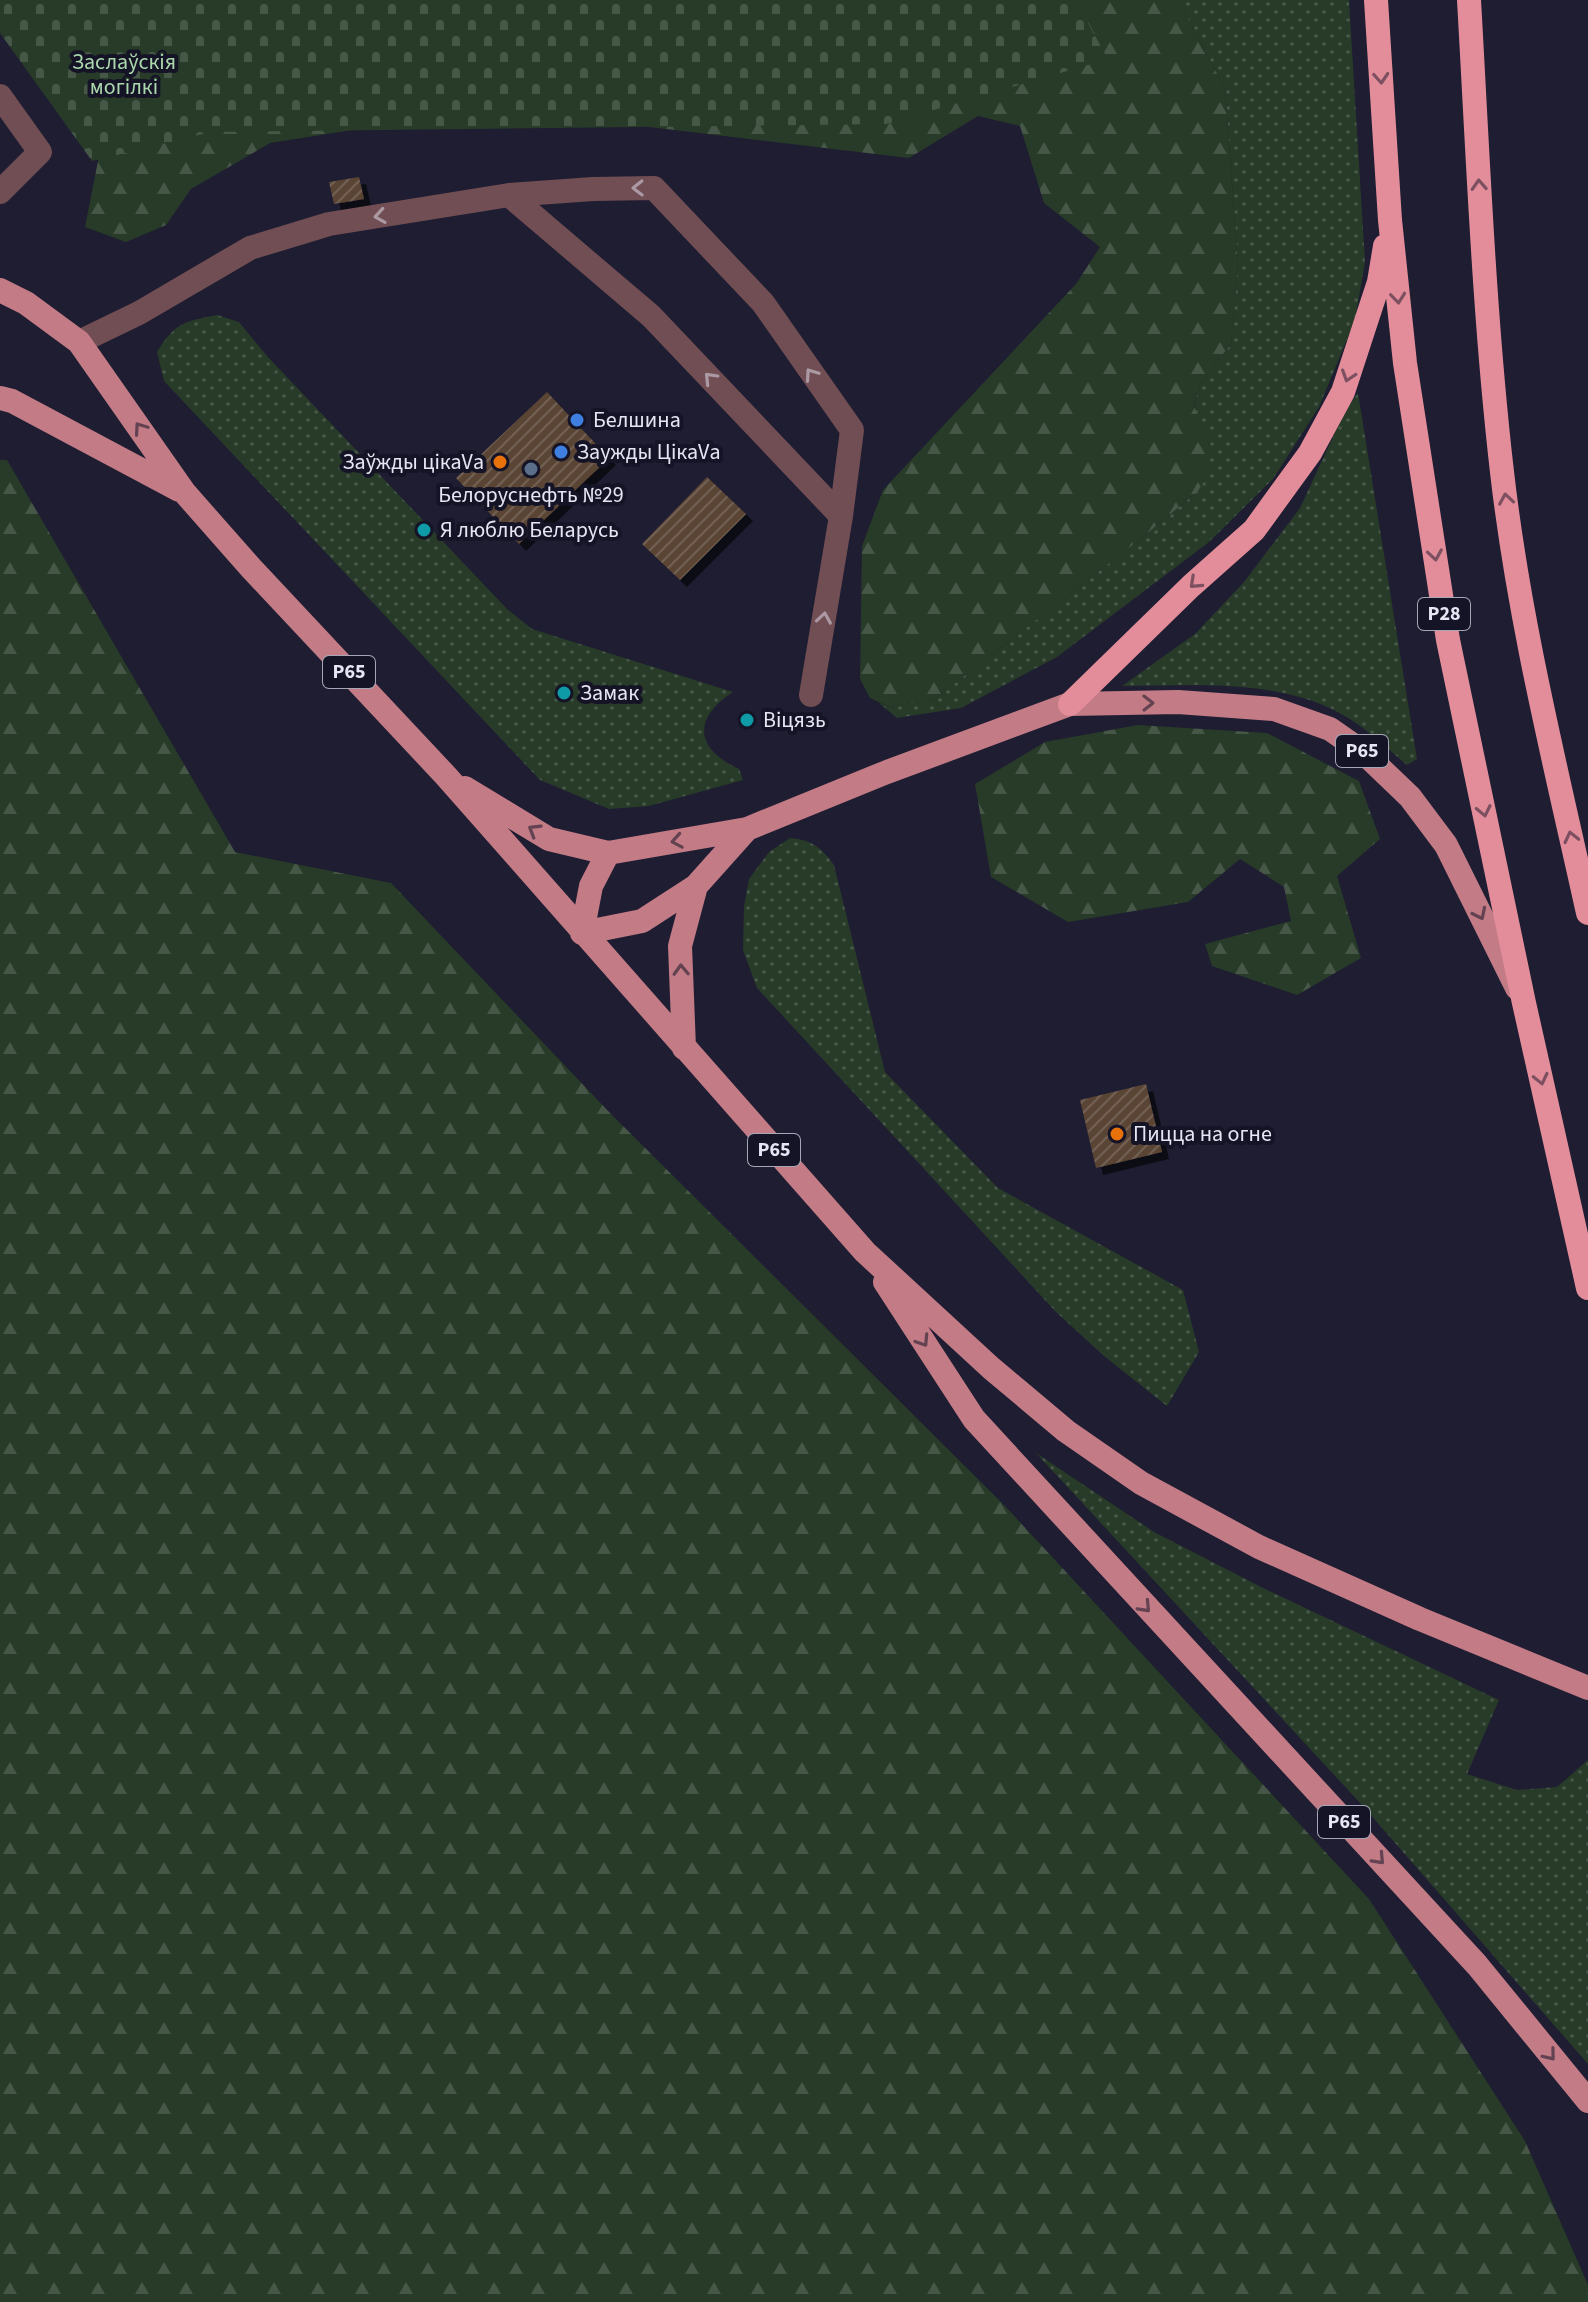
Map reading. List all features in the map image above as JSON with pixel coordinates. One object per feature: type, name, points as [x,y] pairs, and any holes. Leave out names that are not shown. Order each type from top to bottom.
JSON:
[{"type":"highway","name":"Р28","points":[[1376,0],[1390,220],[1405,363],[1448,640],[1588,1288]]},
{"type":"highway","points":[[1469,0],[1484,263],[1502,473],[1526,619],[1588,913]]},
{"type":"highway","name":"Р65","points":[[1070,704],[1191,586],[1254,530],[1310,453],[1343,392],[1379,282],[1390,220]]},
{"type":"main road","name":"Р65","points":[[0,290],[26,303],[79,342],[184,492],[251,568],[446,776],[865,1252],[991,1368],[1066,1431],[1141,1483],[1259,1547],[1420,1619],[1588,1688]]},
{"type":"main road","name":"Р65","points":[[0,398],[12,401],[184,492]]},
{"type":"main road","name":"Р65","points":[[608,853],[747,829],[887,772],[1070,704],[1178,702],[1274,709],[1330,729],[1363,752],[1410,797],[1446,845],[1524,1003]]},
{"type":"main road","points":[[446,776],[549,839],[608,853],[591,886],[582,933]]},
{"type":"main road","name":"Р65","points":[[582,933],[642,921],[696,886],[747,829]]},
{"type":"main road","name":"Р65","points":[[684,1048],[680,946],[696,886]]},
{"type":"main road","name":"Р65","points":[[865,1252],[974,1419],[1477,1965],[1588,2101]]},
{"type":"lane","points":[[0,96],[40,152],[0,192]]},
{"type":"lane","points":[[79,342],[139,313],[250,248],[329,224],[509,195],[654,188],[763,303],[852,430],[811,695]]},
{"type":"lane","points":[[509,195],[651,316],[841,516]]},
{"type":"green space","name":"Заслаўскія могілкі","points":[[0,0],[1075,0],[1108,59],[886,124],[211,132],[92,161],[0,33]]},
{"type":"green space","points":[[95,0],[1181,0],[1225,89],[1238,264],[1231,344],[1200,384],[1194,406],[1210,447],[1210,472],[1198,491],[1143,537],[933,700],[890,707],[870,698],[860,679],[862,546],[883,490],[1076,284],[1100,247],[1044,203],[1020,126],[978,116],[909,158],[516,111],[472,111],[270,143],[191,189],[166,225],[126,242],[85,227],[100,151]]},
{"type":"green space","points":[[1181,0],[1349,0],[1365,262],[1355,320],[1319,407],[1273,479],[1209,542],[1057,657],[961,708],[897,718],[878,702],[890,707],[933,700],[1198,491],[1210,447],[1194,407],[1200,384],[1231,344],[1238,264],[1225,89]]},
{"type":"green space","points":[[217,315],[239,322],[267,356],[507,609],[532,629],[733,692],[711,712],[704,732],[713,752],[739,769],[743,780],[649,806],[609,809],[540,780],[164,381],[157,352],[170,335],[188,322]]},
{"type":"green space","points":[[1358,393],[1417,759],[1407,765],[1350,719],[1297,696],[1269,690],[1210,685],[1122,686],[1195,634],[1244,582],[1300,508],[1346,409]]},
{"type":"green space","points":[[0,460],[7,460],[235,852],[391,883],[611,1114],[1004,1505],[1369,1899],[1525,2141],[1588,2285],[1588,2302],[0,2302]]},
{"type":"green space","points":[[1138,725],[1267,733],[1359,781],[1380,839],[1337,876],[1361,958],[1297,995],[1212,966],[1205,944],[1291,921],[1284,887],[1240,859],[1188,902],[1068,922],[991,877],[975,784],[1045,742]]},
{"type":"green space","points":[[790,838],[815,846],[834,865],[885,1072],[998,1188],[1183,1290],[1199,1352],[1167,1406],[1104,1356],[1056,1312],[757,988],[743,950],[744,907],[749,879],[769,852]]},
{"type":"green space","points":[[1036,1453],[1154,1532],[1265,1589],[1499,1700],[1467,1774],[1517,1790],[1557,1787],[1588,1760],[1588,2064],[1362,1805]]},
{"type":"building","points":[[359,177],[364,199],[334,204],[329,182]]},
{"type":"building","name":"Белоруснефть №29","points":[[547,392],[609,458],[519,544],[456,478]]},
{"type":"building","points":[[707,477],[746,514],[680,580],[642,544]]},
{"type":"building","points":[[1146,1084],[1162,1152],[1096,1168],[1080,1100]]},
{"type":"place","name":"Белшина","points":[[577,420]]},
{"type":"place","name":"Заужды ЦікаVа","points":[[561,452]]},
{"type":"place","name":"Заўжды цікаVа","points":[[500,462]]},
{"type":"place","name":"Белоруснефть №29","points":[[531,469]]},
{"type":"place","name":"Я люблю Беларусь","points":[[424,530]]},
{"type":"place","name":"Замак","points":[[564,693]]},
{"type":"place","name":"Віцязь","points":[[747,720]]},
{"type":"place","name":"Пицца на огне","points":[[1117,1134]]}]
